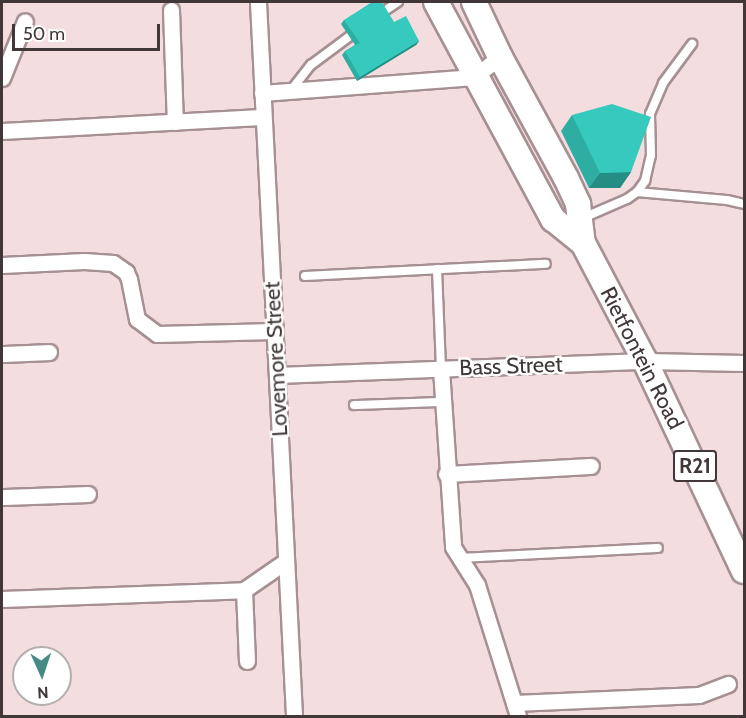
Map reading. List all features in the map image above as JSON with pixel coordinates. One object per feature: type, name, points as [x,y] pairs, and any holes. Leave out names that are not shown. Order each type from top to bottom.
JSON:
[{"type":"main road","name":"Rietfontein Road","points":[[436,2],[474,77],[553,219],[575,230]]},
{"type":"main road","name":"Rietfontein Road","points":[[474,2],[500,57],[566,178],[578,204],[575,230],[645,361],[744,572]]},
{"type":"street","name":"Lovemore Street","points":[[258,2],[294,717]]},
{"type":"street","points":[[171,10],[176,122]]},
{"type":"street","points":[[2,78],[25,21]]},
{"type":"street","points":[[262,93],[474,77],[500,57]]},
{"type":"street","points":[[2,131],[263,117]]},
{"type":"street","points":[[2,265],[106,261],[113,264],[126,272],[137,319],[157,334],[274,331]]},
{"type":"street","points":[[2,354],[49,352]]},
{"type":"street","name":"Bass Street","points":[[277,375],[645,361],[744,363]]},
{"type":"street","points":[[441,369],[446,474],[453,547],[477,585],[516,710],[699,695],[729,684]]},
{"type":"street","points":[[446,474],[591,466]]},
{"type":"street","points":[[2,497],[88,494]]},
{"type":"street","points":[[2,599],[244,590],[286,561]]},
{"type":"street","points":[[244,590],[247,662]]},
{"type":"lane","points":[[383,12],[398,2]]},
{"type":"lane","points":[[291,91],[311,65],[350,36]]},
{"type":"lane","points":[[575,230],[636,192],[648,170],[651,144],[650,114],[663,83],[692,44]]},
{"type":"lane","points":[[636,192],[727,200],[744,204]]},
{"type":"lane","points":[[305,276],[546,264]]},
{"type":"lane","points":[[437,269],[441,369]]},
{"type":"lane","points":[[354,405],[442,402]]},
{"type":"lane","points":[[458,558],[658,548]]},
{"type":"building","points":[[372,2],[382,2],[394,22],[406,16],[419,41],[360,77],[345,51],[360,43],[344,20]]},
{"type":"building","points":[[612,104],[651,117],[631,172],[600,173],[572,115]]}]
